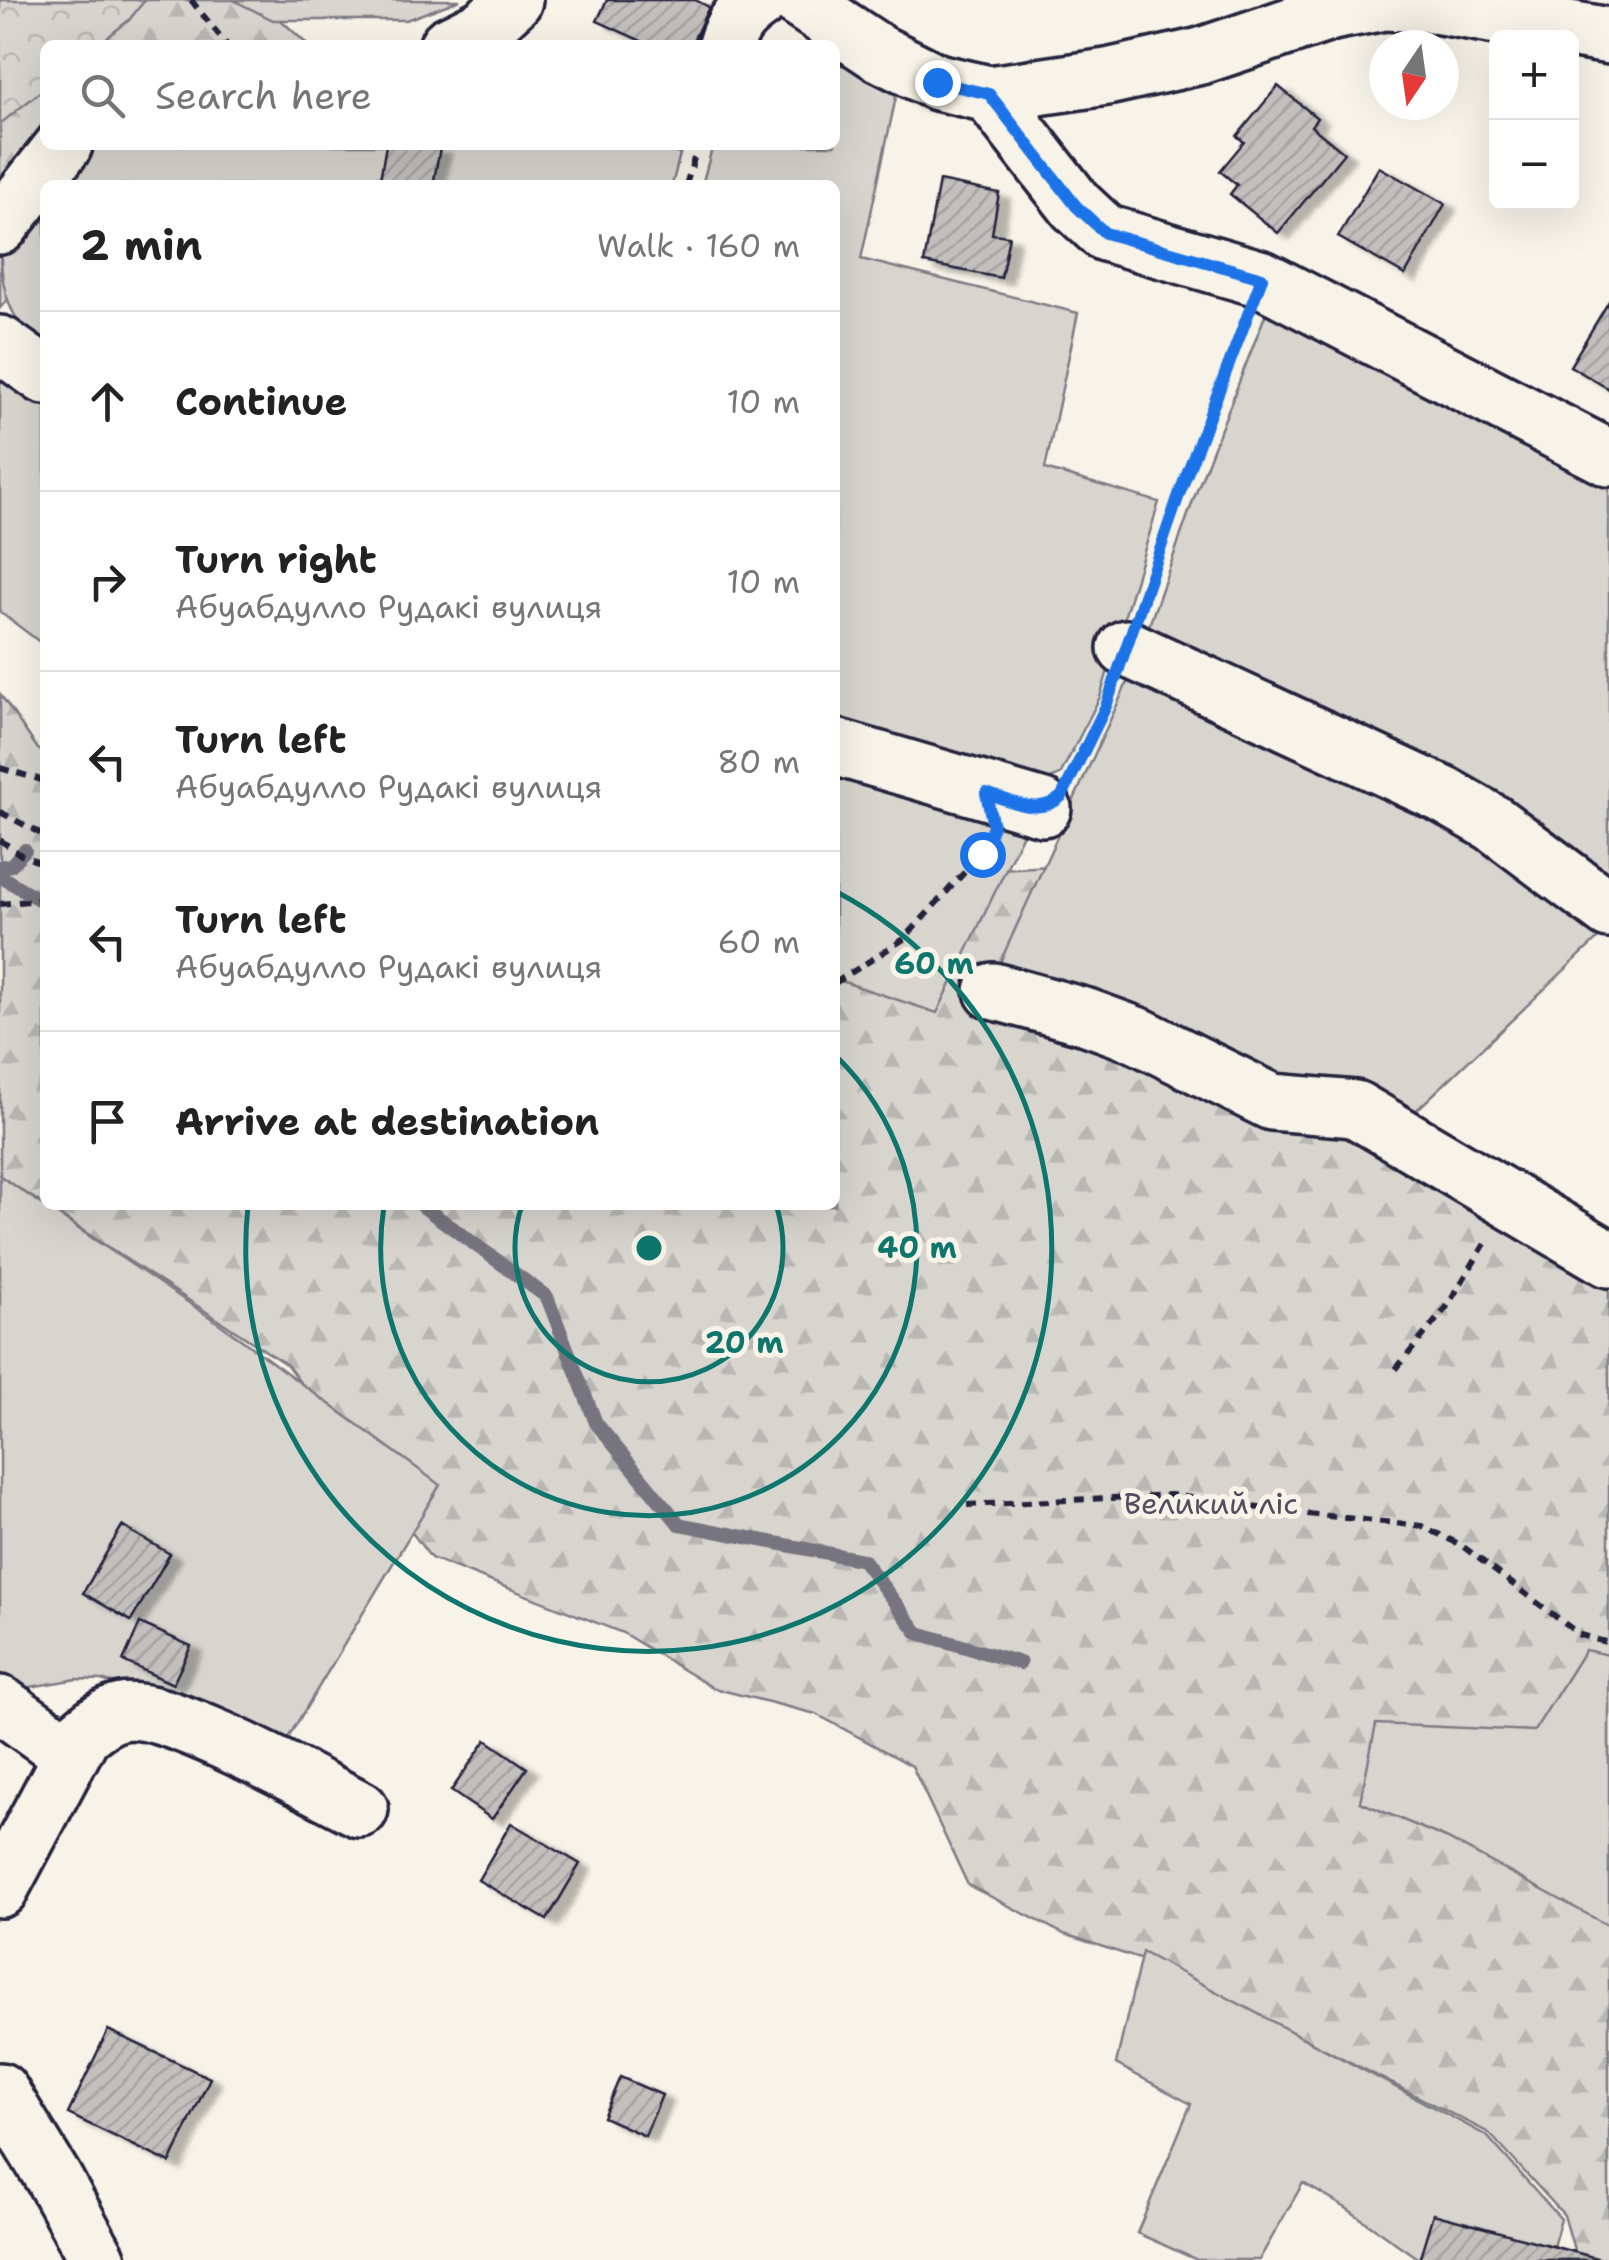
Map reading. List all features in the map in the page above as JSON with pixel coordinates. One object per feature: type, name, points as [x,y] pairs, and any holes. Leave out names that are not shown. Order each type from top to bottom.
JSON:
[{"type":"street","points":[[458,40],[486,26],[514,0]]},
{"type":"street","points":[[727,40],[743,12],[761,0]]},
{"type":"street","points":[[799,0],[879,53],[937,82],[989,94],[1107,77],[1201,56],[1332,12],[1384,2],[1430,4],[1609,36]]},
{"type":"street","points":[[989,94],[1076,206],[1105,233],[1262,278],[1609,458]]},
{"type":"street","points":[[0,226],[60,150]]},
{"type":"street","points":[[0,344],[40,372]]},
{"type":"street","points":[[1126,648],[1444,795],[1493,823],[1609,910]]},
{"type":"street","points":[[840,749],[1042,808]]},
{"type":"street","points":[[994,991],[1139,1036],[1272,1102],[1355,1110],[1609,1259]]},
{"type":"street","points":[[0,1704],[70,1754]]},
{"type":"street","points":[[0,1890],[82,1734],[100,1720],[121,1712],[144,1711],[190,1726],[360,1809]]},
{"type":"street","points":[[0,2091],[54,2178],[98,2260]]},
{"type":"path","points":[[191,0],[223,40]]},
{"type":"path","points":[[688,180],[696,150]]},
{"type":"path","points":[[1042,808],[1062,796],[1106,706],[1180,492],[1262,278]]},
{"type":"path","points":[[0,768],[40,780]]},
{"type":"path","points":[[840,980],[904,939],[982,854],[993,826],[986,793]]},
{"type":"path","points":[[0,812],[40,833]]},
{"type":"path","points":[[0,840],[40,862]]},
{"type":"path","points":[[0,904],[40,900]]},
{"type":"path","points":[[1396,1369],[1446,1308],[1511,1202]]},
{"type":"path","points":[[967,1505],[1171,1495],[1422,1526],[1461,1545],[1580,1635],[1609,1643]]},
{"type":"green space","points":[[0,0],[268,0],[270,10],[303,40],[40,40],[40,150],[45,150],[45,180],[40,180],[40,260],[0,308]]},
{"type":"green space","points":[[0,0],[145,0],[129,20],[104,40],[40,40],[40,92],[0,124]]},
{"type":"green space","points":[[233,0],[460,0],[406,20],[273,20]]},
{"type":"green space","points":[[840,65],[899,83],[861,259],[1078,313],[1045,469],[1159,502],[1100,697],[1060,775],[1023,791],[840,736],[840,180],[703,180],[712,150],[840,150]]},
{"type":"green space","points":[[85,150],[666,150],[680,154],[673,180],[58,180]]},
{"type":"green space","points":[[40,200],[40,348],[10,306],[1,249]]},
{"type":"green space","points":[[1271,300],[1609,470],[1609,896],[1145,637]]},
{"type":"green space","points":[[0,372],[40,399],[40,642],[0,612]]},
{"type":"green space","points":[[1132,672],[1395,790],[1609,928],[1403,1123],[1306,1097],[997,969]]},
{"type":"green space","name":"Великий ліс","points":[[0,694],[40,750],[40,1202],[0,1176]]},
{"type":"green space","points":[[840,765],[1028,823],[937,1013],[840,981]]},
{"type":"green space","name":"Великий ліс","points":[[1149,860],[1107,982],[1609,1277],[1609,2260],[1577,2260],[1564,2215],[1489,2133],[1164,1967],[1064,1934],[968,1885],[912,1766],[816,1714],[713,1688],[623,1633],[431,1558],[287,1365],[52,1210],[840,1210],[840,879]]},
{"type":"green space","points":[[0,1176],[40,1203],[40,1210],[51,1210],[220,1324],[440,1485],[282,1748],[202,1708],[101,1680],[77,1679],[24,1688],[0,1680]]},
{"type":"green space","points":[[1585,1650],[1609,1655],[1609,1926],[1448,1839],[1360,1802],[1376,1724],[1534,1731]]},
{"type":"green space","points":[[1142,1952],[1487,2136],[1561,2219],[1549,2260],[1420,2260],[1303,2183],[1259,2260],[1197,2260],[1137,2233],[1191,2104],[1116,2064]]},
{"type":"building","points":[[607,0],[695,0],[709,7],[693,40],[639,40],[597,21]]},
{"type":"building","points":[[1278,86],[1317,118],[1311,126],[1344,153],[1278,233],[1230,194],[1237,185],[1220,171],[1244,142],[1237,136]]},
{"type":"building","points":[[385,150],[440,150],[434,180],[380,180]]},
{"type":"building","points":[[1379,167],[1445,204],[1405,275],[1338,237]]},
{"type":"building","points":[[939,181],[999,193],[992,234],[1009,236],[1001,278],[924,263]]},
{"type":"building","points":[[1609,301],[1609,389],[1570,366]]},
{"type":"building","points":[[122,1526],[170,1554],[131,1621],[83,1593]]},
{"type":"building","points":[[140,1623],[191,1646],[173,1684],[123,1661]]},
{"type":"building","points":[[486,1740],[527,1768],[492,1819],[451,1791]]},
{"type":"building","points":[[511,1823],[580,1864],[547,1920],[478,1880]]},
{"type":"building","points":[[108,2030],[210,2078],[170,2163],[68,2114]]},
{"type":"building","points":[[620,2077],[662,2095],[645,2136],[603,2117]]},
{"type":"building","points":[[1433,2214],[1604,2260],[1419,2260]]},
{"type":"waterway","points":[[0,867],[11,865],[25,850]]},
{"type":"waterway","points":[[0,876],[40,900]]},
{"type":"waterway","points":[[428,1210],[547,1297],[596,1423],[679,1524],[863,1560],[918,1633],[1020,1663]]},
{"type":"route","points":[[937,82],[989,94],[1076,206],[1105,233],[1262,278],[1140,601],[1106,706],[1062,796],[1054,803],[1042,808],[986,793],[993,826],[982,854]]}]
